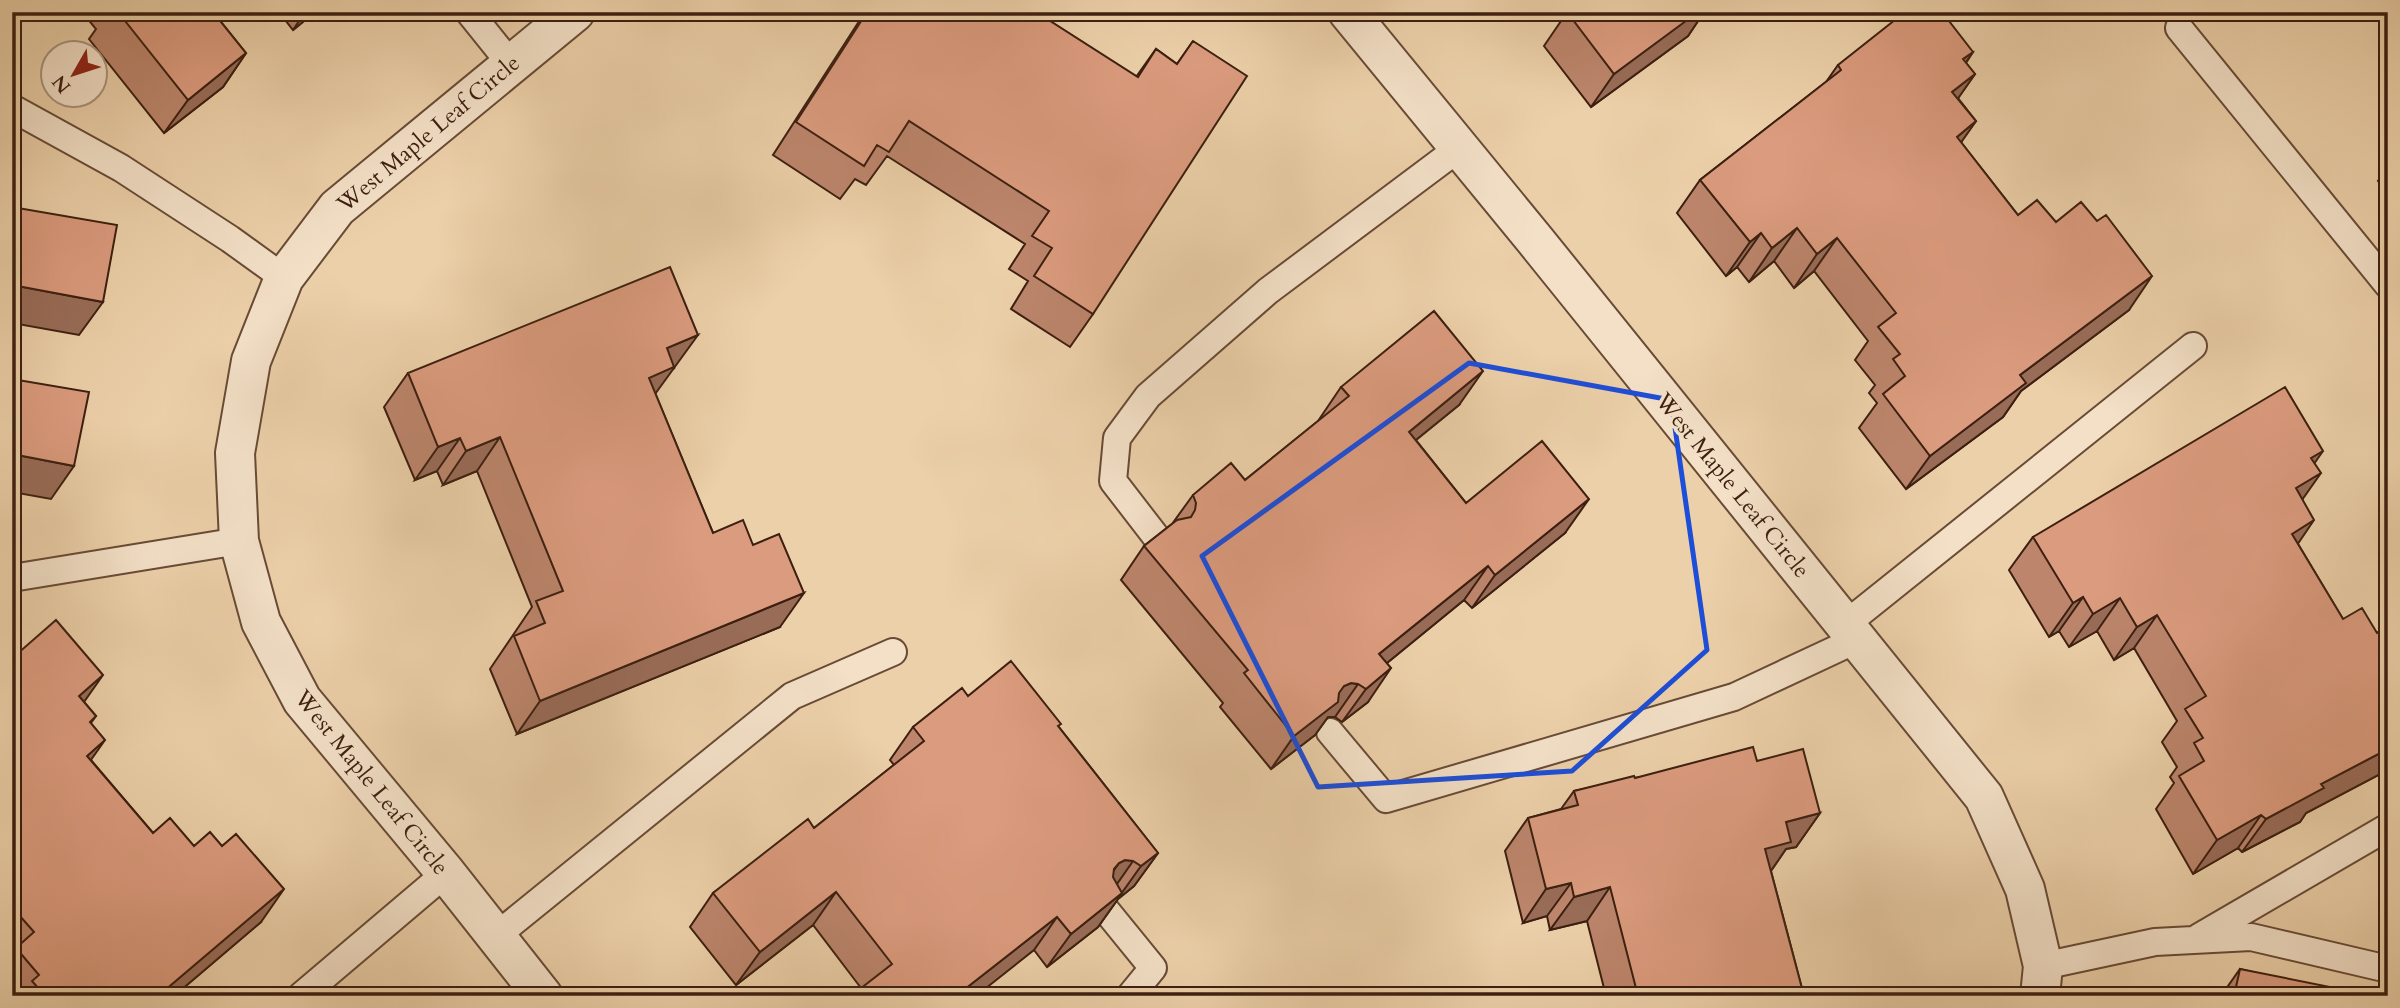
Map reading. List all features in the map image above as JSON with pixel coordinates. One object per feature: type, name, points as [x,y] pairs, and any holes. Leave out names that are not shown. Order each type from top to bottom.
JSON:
[{"type":"street","name":"West Maple Leaf Circle","points":[[543,996],[446,873],[302,700],[261,622],[239,541],[235,453],[251,361],[284,278],[337,208],[575,12]]},
{"type":"street","name":"West Maple Leaf Circle","points":[[1348,12],[1984,797],[2025,889],[2041,981]]},
{"type":"lane","points":[[468,12],[510,64]]},
{"type":"lane","points":[[2179,28],[2388,285]]},
{"type":"lane","points":[[12,108],[121,168],[230,239],[284,278]]},
{"type":"lane","points":[[1157,538],[1113,481],[1117,438],[1148,396],[1268,291],[1459,148]]},
{"type":"lane","points":[[1330,732],[1386,799],[1734,697],[1852,631],[2193,346]]},
{"type":"lane","points":[[12,578],[239,541]]},
{"type":"lane","points":[[496,936],[792,696],[893,652]]},
{"type":"lane","points":[[2194,940],[2388,827]]},
{"type":"lane","points":[[301,996],[446,873]]},
{"type":"lane","points":[[1105,909],[1153,968],[1130,996]]},
{"type":"lane","points":[[2041,981],[2155,943],[2250,937],[2388,969]]},
{"type":"highlighted area","points":[[1469,363],[1671,400],[1707,650],[1572,771],[1318,787],[1202,556]]},
{"type":"building","points":[[118,12],[213,12],[246,53],[188,100]]},
{"type":"building","points":[[867,12],[1036,12],[1138,77],[1156,49],[1177,64],[1193,41],[1247,76],[1093,314],[1034,276],[1052,248],[1032,236],[1049,211],[909,121],[889,152],[877,145],[864,166],[796,122]]},
{"type":"building","points":[[1567,12],[1698,12],[1614,74]]},
{"type":"building","points":[[1905,12],[1942,12],[1973,52],[1963,59],[1975,74],[1952,92],[1976,121],[1957,137],[2018,215],[2037,200],[2056,222],[2081,202],[2097,221],[2106,215],[2152,276],[2020,375],[2026,383],[1930,456],[1883,394],[1905,376],[1893,359],[1900,354],[1878,327],[1896,313],[1837,238],[1817,254],[1797,228],[1772,248],[1761,233],[1750,242],[1700,180],[1841,70],[1838,65]]},
{"type":"building","points":[[12,207],[117,225],[103,302],[12,285]]},
{"type":"building","points":[[670,267],[698,335],[667,348],[674,367],[649,378],[713,533],[743,520],[753,545],[779,534],[804,593],[540,701],[514,636],[545,623],[536,601],[563,591],[500,437],[466,451],[460,438],[438,447],[408,373]]},
{"type":"building","points":[[1434,311],[1483,371],[1409,432],[1466,503],[1542,441],[1589,499],[1495,575],[1488,566],[1379,654],[1391,668],[1366,689],[1351,683],[1344,686],[1339,693],[1338,702],[1294,736],[1244,673],[1248,670],[1144,546],[1177,520],[1191,517],[1196,503],[1193,495],[1231,463],[1245,480],[1349,396],[1341,387]]},
{"type":"building","points":[[12,379],[89,392],[74,466],[12,454]]},
{"type":"building","points":[[2285,387],[2323,451],[2311,458],[2321,473],[2296,488],[2314,520],[2292,534],[2343,619],[2362,608],[2377,633],[2388,627],[2388,749],[2321,784],[2324,788],[2266,819],[2261,815],[2217,840],[2179,776],[2204,761],[2194,743],[2203,738],[2185,709],[2206,696],[2157,615],[2137,627],[2120,598],[2093,614],[2083,597],[2073,603],[2033,537]]},
{"type":"building","points":[[56,620],[103,675],[79,696],[96,716],[90,722],[105,740],[87,756],[153,833],[170,818],[194,846],[210,832],[222,846],[236,834],[284,889],[158,996],[45,996],[32,981],[39,975],[16,948],[34,932],[12,907],[12,651],[16,655]]},
{"type":"building","points":[[1011,661],[1061,724],[1058,726],[1158,853],[1141,866],[1133,861],[1125,860],[1119,863],[1114,869],[1113,877],[1122,893],[1071,934],[1057,917],[956,996],[851,996],[892,964],[836,892],[760,952],[713,893],[808,819],[814,828],[924,741],[913,727],[962,688],[968,696]]},
{"type":"building","points":[[1753,747],[1757,761],[1803,749],[1820,813],[1786,822],[1791,842],[1765,849],[1804,996],[1638,996],[1610,887],[1574,897],[1571,883],[1546,889],[1528,818],[1578,805],[1574,791]]},
{"type":"building","points":[[2240,969],[2355,992],[2354,996],[2234,996]]}]
